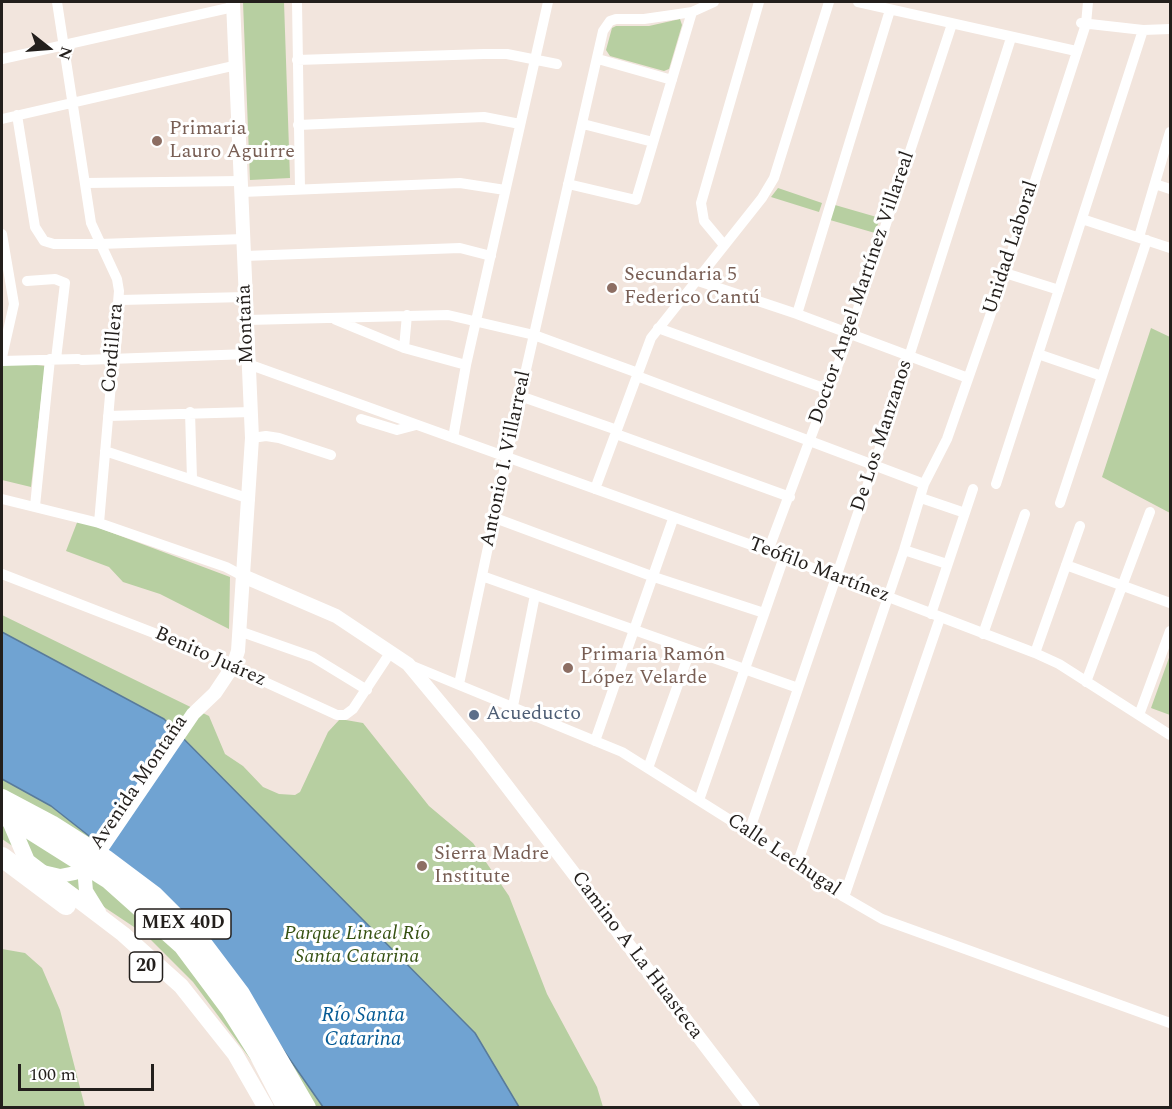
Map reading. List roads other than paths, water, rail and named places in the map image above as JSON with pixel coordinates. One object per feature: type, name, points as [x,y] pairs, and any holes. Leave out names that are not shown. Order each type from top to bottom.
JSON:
[{"type":"highway","name":"MEX 40D","points":[[2,801],[51,825],[106,860],[154,896],[203,945],[240,994],[306,1107]]},
{"type":"highway","name":"MEX 40D","points":[[2,815],[17,821],[109,879],[183,945],[230,1008],[259,1054],[287,1107]]},
{"type":"highway","points":[[2,857],[66,904]]},
{"type":"main road","points":[[2,801],[32,866]]},
{"type":"main road","name":"20","points":[[2,864],[66,904],[111,936],[166,986],[210,1036],[253,1107]]},
{"type":"main road","name":"20","points":[[32,866],[103,917],[149,955],[195,1002],[235,1054],[266,1107]]},
{"type":"street","name":"Cordillera","points":[[57,2],[91,223],[117,279],[120,300],[99,523]]},
{"type":"street","points":[[297,2],[300,189]]},
{"type":"street","points":[[453,438],[466,365],[548,2]]},
{"type":"street","points":[[568,184],[636,200],[692,12],[714,2]]},
{"type":"street","points":[[724,245],[704,221],[701,203],[759,2]]},
{"type":"street","points":[[595,489],[645,351],[658,328],[762,198],[774,178],[829,2]]},
{"type":"street","points":[[858,2],[1076,51]]},
{"type":"street","name":"Unidad Laboral","points":[[1081,2],[1083,26]]},
{"type":"street","name":"Unidad Laboral","points":[[797,865],[904,550],[924,484],[947,439],[1005,273],[1076,51],[1088,2]]},
{"type":"street","points":[[2,58],[64,46],[233,4]]},
{"type":"street","name":"Montaña","points":[[191,712],[215,693],[238,647],[250,499],[252,438],[233,4]]},
{"type":"street","points":[[797,314],[890,10]]},
{"type":"street","name":"Antonio I. Villarreal","points":[[459,684],[520,396],[603,31],[610,21],[692,12]]},
{"type":"street","name":"Doctor Angel Martínez Villareal","points":[[768,551],[850,333],[952,24]]},
{"type":"street","points":[[1083,26],[1143,30],[1170,29]]},
{"type":"street","points":[[996,484],[1143,30]]},
{"type":"street","name":"De Los Manzanos","points":[[749,832],[874,466],[1011,38]]},
{"type":"street","points":[[297,60],[507,54],[557,64]]},
{"type":"street","points":[[598,59],[672,80]]},
{"type":"street","points":[[2,119],[237,65]]},
{"type":"street","points":[[17,115],[35,227],[42,240],[54,244],[100,244],[244,239]]},
{"type":"street","points":[[298,125],[484,117],[520,124]]},
{"type":"street","points":[[583,124],[653,142]]},
{"type":"street","points":[[1060,503],[1102,376],[1143,239],[1155,184],[1170,132]]},
{"type":"street","points":[[86,183],[300,189],[460,183],[505,190]]},
{"type":"street","points":[[1155,184],[1170,189]]},
{"type":"street","points":[[1082,219],[1170,248]]},
{"type":"street","points":[[2,234],[14,304],[2,359],[248,359]]},
{"type":"street","points":[[245,256],[460,248],[491,256]]},
{"type":"street","points":[[1005,273],[1059,290]]},
{"type":"street","points":[[27,281],[56,279],[65,283],[35,506]]},
{"type":"street","points":[[695,279],[850,333],[968,378]]},
{"type":"street","points":[[120,300],[246,297]]},
{"type":"street","points":[[404,348],[407,315]]},
{"type":"street","points":[[247,320],[407,315],[448,315],[477,320],[534,334],[924,484]]},
{"type":"street","points":[[331,318],[404,348],[466,365]]},
{"type":"street","points":[[658,328],[829,390]]},
{"type":"street","points":[[1038,354],[1102,376]]},
{"type":"street","name":"Teófilo Martínez","points":[[248,359],[417,425],[673,519],[768,551],[1035,653],[1139,714],[1170,735]]},
{"type":"street","points":[[520,396],[789,497]]},
{"type":"street","points":[[190,412],[192,479]]},
{"type":"street","points":[[108,416],[251,412]]},
{"type":"street","points":[[361,419],[397,430],[417,425]]},
{"type":"street","points":[[252,438],[266,436],[279,438],[331,455]]},
{"type":"street","points":[[105,451],[250,499]]},
{"type":"street","points":[[844,897],[935,616],[947,564],[973,489]]},
{"type":"street","points":[[921,498],[965,513]]},
{"type":"street","points":[[2,499],[99,523],[226,567],[336,615],[408,664]]},
{"type":"street","points":[[1086,682],[1150,512]]},
{"type":"street","points":[[983,634],[1025,514]]},
{"type":"street","points":[[495,518],[654,577],[764,613]]},
{"type":"street","points":[[595,741],[673,519]]},
{"type":"street","points":[[1035,653],[1080,526]]},
{"type":"street","points":[[904,550],[947,564]]},
{"type":"street","points":[[699,800],[783,557]]},
{"type":"street","points":[[1066,565],[1170,603]]},
{"type":"street","name":"Benito Juárez","points":[[2,574],[229,663],[336,715],[348,714],[367,690],[390,653]]},
{"type":"street","points":[[482,576],[798,688]]},
{"type":"street","points":[[513,706],[535,595]]},
{"type":"street","points":[[239,631],[314,657],[367,690]]},
{"type":"street","points":[[1139,714],[1170,631]]},
{"type":"street","points":[[648,768],[690,651]]},
{"type":"street","name":"Calle Lechugal","points":[[408,664],[622,752],[749,832],[844,897],[882,919],[1170,1023]]},
{"type":"street","name":"Camino A La Huasteca","points":[[408,664],[477,747],[753,1107]]},
{"type":"street","name":"Avenida Montaña","points":[[32,866],[66,876],[86,867],[191,712]]},
{"type":"street","name":"Avenida Montaña","points":[[86,867],[88,897],[103,917]]},
{"type":"water","name":"Río Santa Catarina","points":[[2,632],[164,719],[475,1033],[519,1107],[323,1107],[229,972],[150,884],[51,806],[2,779]]},
{"type":"place","name":"Primaria Lauro Aguirre","points":[[157,141]]},
{"type":"place","name":"Secundaria 5 Federico Cantú","points":[[612,288]]},
{"type":"place","name":"Primaria Ramón López Velarde","points":[[568,668]]},
{"type":"place","name":"Acueducto","points":[[474,715]]},
{"type":"place","name":"Sierra Madre Institute","points":[[422,866]]},
{"type":"park label","name":"Parque Lineal Río Santa Catarina","points":[[357,946]]}]
